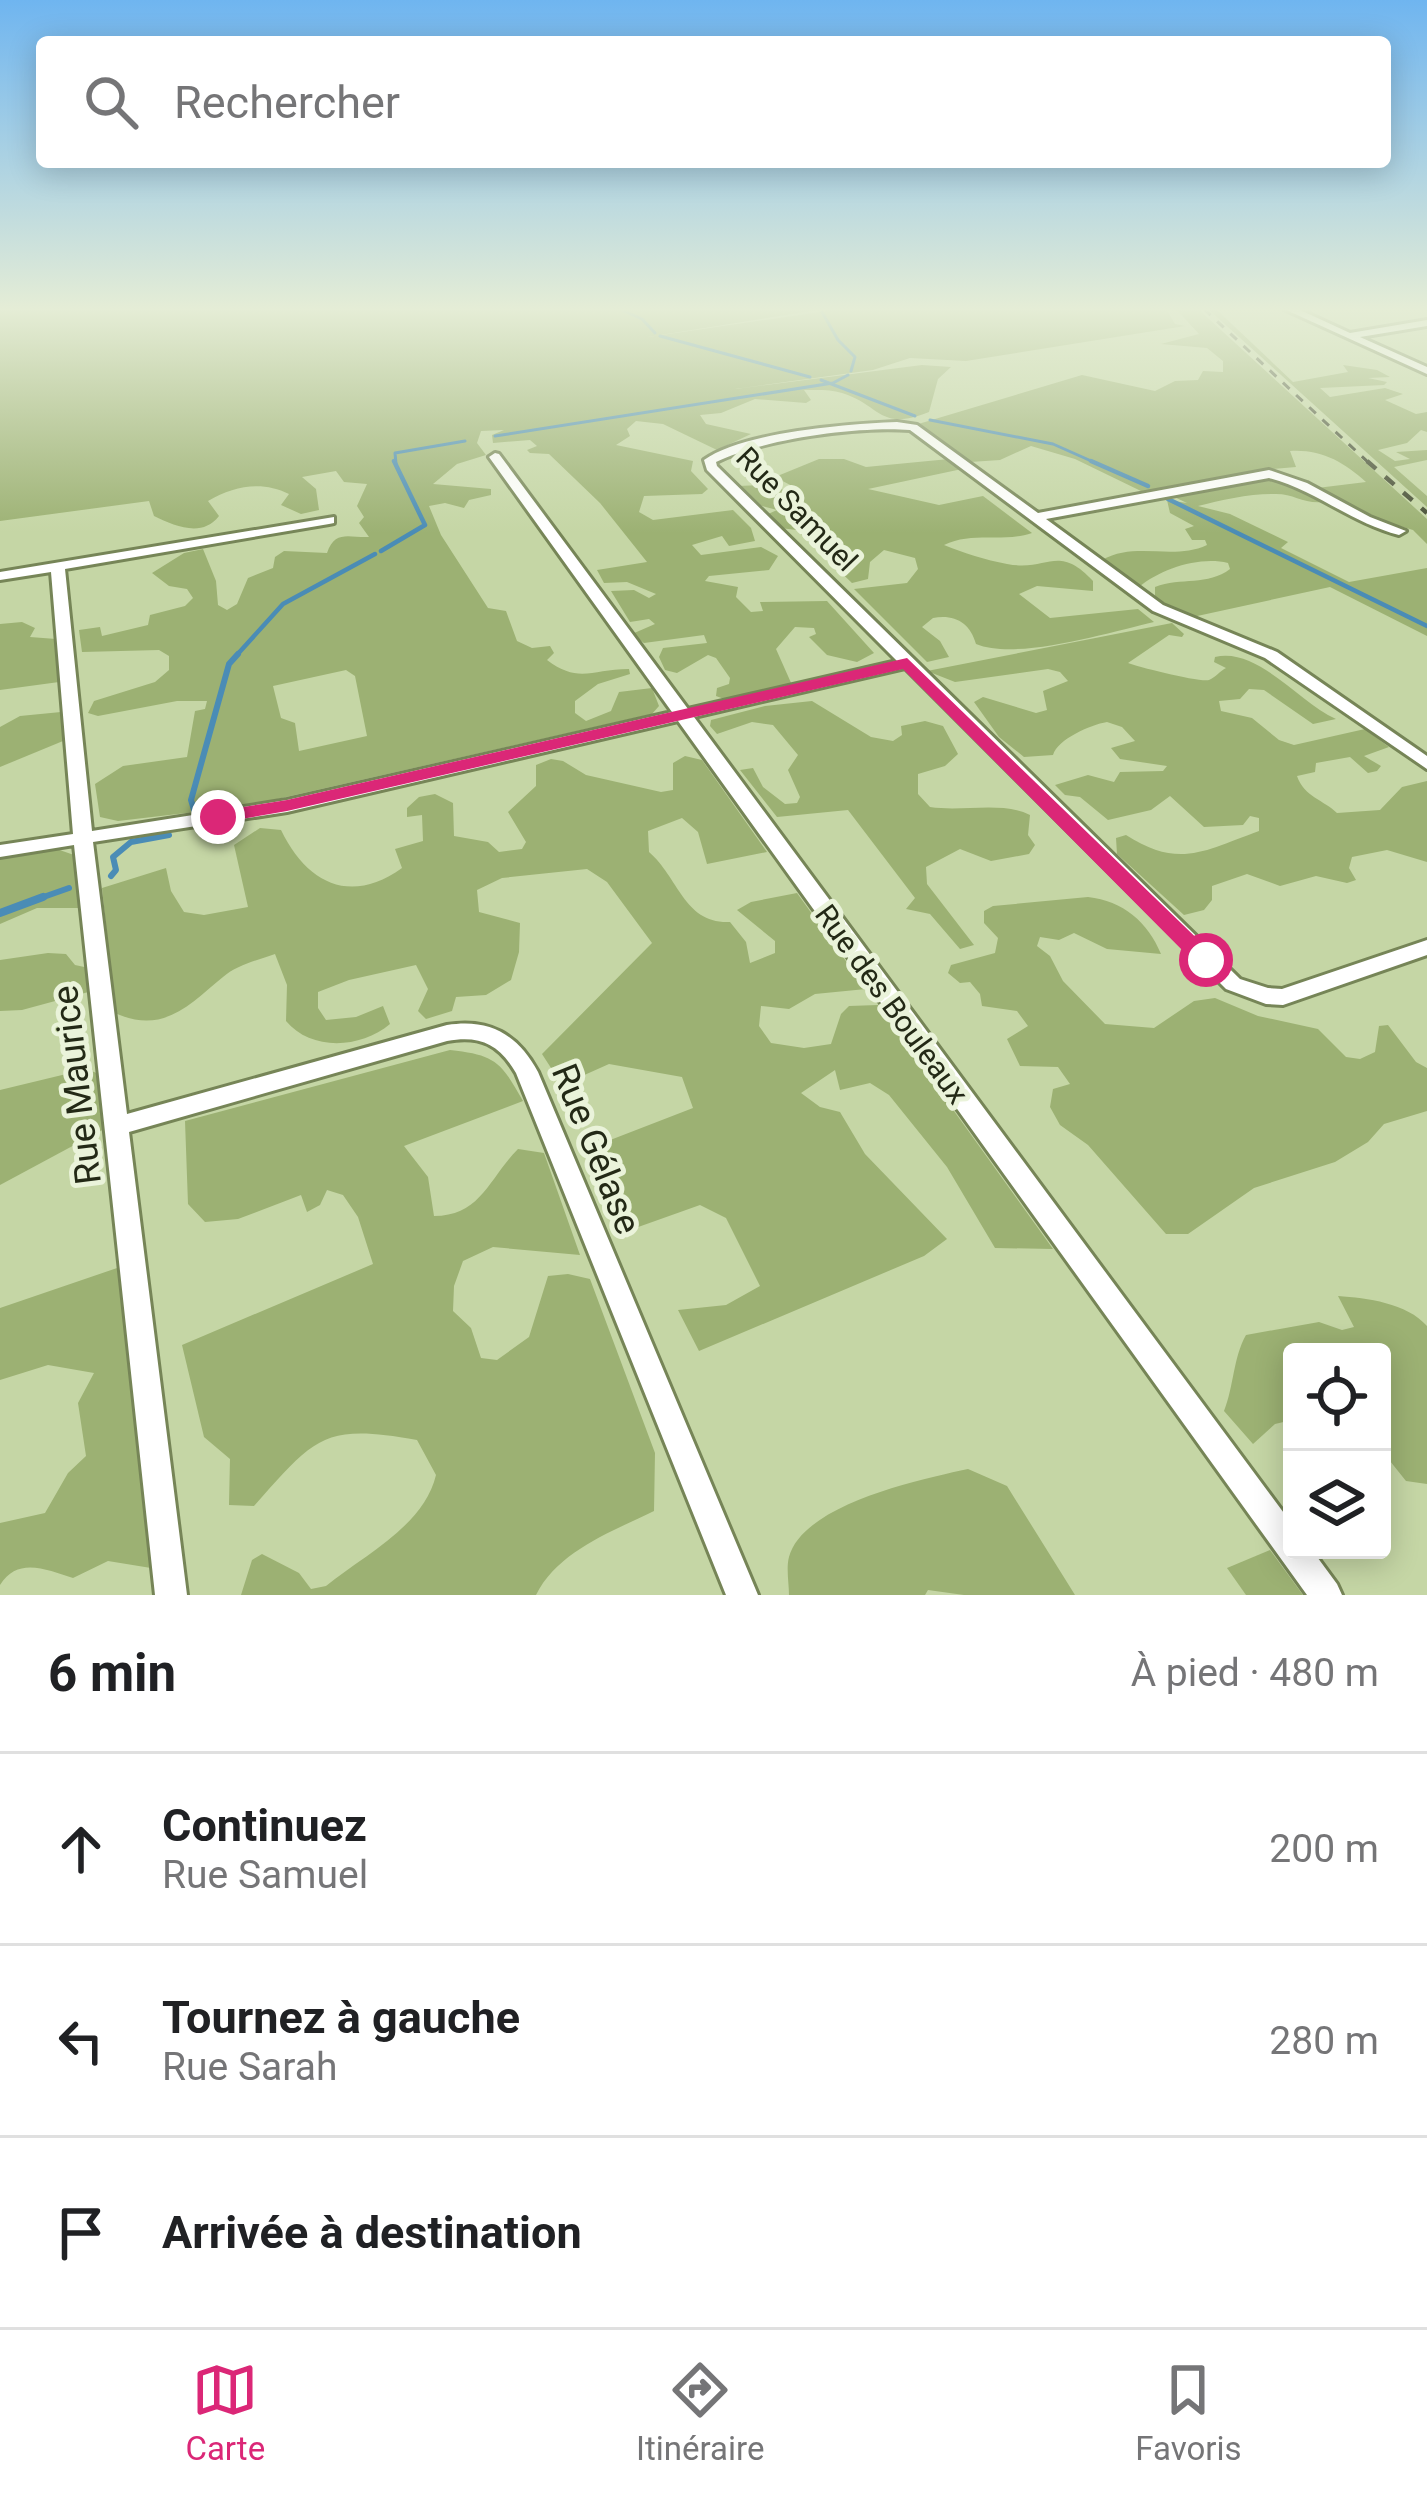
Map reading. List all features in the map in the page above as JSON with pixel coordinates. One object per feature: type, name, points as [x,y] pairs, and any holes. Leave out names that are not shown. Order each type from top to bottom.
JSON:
[{"type":"street","name":"Rue Samuel","points":[[1427,764],[1283,661],[1159,608],[919,430],[901,424],[737,448],[710,460],[711,467],[1233,983],[1266,996],[1283,997],[1427,947]]},
{"type":"street","name":"Rue des Bouleaux","points":[[495,457],[1283,1538]]},
{"type":"street","points":[[1036,517],[1269,474],[1299,483],[1361,519],[1400,531]]},
{"type":"street","points":[[0,576],[329,520]]},
{"type":"street","name":"Rue Maurice","points":[[58,566],[82,838],[171,1595]]},
{"type":"street","points":[[0,851],[270,809],[907,663]]},
{"type":"street","name":"Rue Gélase","points":[[116,1126],[446,1033],[480,1030],[506,1042],[527,1072],[742,1595]]},
{"type":"street","name":"Rue des Bouleaux","points":[[1299,1559],[1326,1595]]},
{"type":"green space","points":[[0,383],[775,383],[735,389],[778,383],[937,383],[929,412],[913,417],[890,418],[837,392],[804,390],[811,400],[806,403],[755,399],[721,413],[700,415],[706,424],[751,434],[717,450],[663,424],[636,421],[627,429],[630,436],[616,445],[693,461],[691,471],[708,489],[702,494],[644,496],[639,512],[653,520],[733,510],[751,528],[755,541],[729,546],[722,536],[692,545],[701,555],[761,547],[778,556],[769,570],[709,576],[705,581],[738,587],[736,597],[751,612],[763,611],[760,602],[827,601],[874,653],[857,662],[827,655],[809,637],[816,634],[814,628],[795,627],[776,649],[792,685],[724,699],[716,696],[717,688],[729,684],[730,678],[716,658],[708,655],[677,673],[665,670],[659,657],[663,648],[707,643],[704,635],[644,643],[632,634],[655,624],[649,619],[630,622],[611,591],[634,590],[649,598],[656,594],[627,582],[604,583],[597,570],[647,562],[600,503],[549,454],[530,453],[527,450],[537,446],[530,440],[493,443],[492,435],[504,430],[481,431],[477,443],[486,455],[457,464],[433,484],[491,489],[491,495],[469,500],[464,508],[445,503],[429,506],[441,535],[488,608],[506,611],[517,641],[532,648],[550,646],[554,653],[547,660],[568,672],[629,669],[630,674],[598,684],[575,701],[575,713],[586,721],[611,711],[619,692],[652,688],[659,706],[652,714],[246,806],[118,821],[100,817],[95,784],[123,766],[187,757],[195,711],[205,709],[207,701],[177,701],[98,716],[88,713],[94,701],[155,682],[169,670],[169,656],[159,650],[82,652],[79,630],[100,627],[102,636],[148,625],[150,615],[185,606],[193,598],[187,589],[169,586],[152,573],[184,553],[203,549],[216,581],[218,605],[227,610],[237,604],[248,578],[273,568],[275,557],[284,551],[327,553],[339,538],[369,537],[359,523],[364,517],[357,506],[367,484],[344,482],[336,471],[302,477],[316,489],[319,510],[301,514],[281,505],[289,494],[259,486],[228,491],[208,501],[219,516],[205,527],[179,526],[154,516],[149,501],[0,521]],"holes":[[[346,670],[355,676],[367,736],[299,751],[295,723],[281,718],[273,686]]]},
{"type":"green space","points":[[1054,383],[1120,383],[1155,391],[1170,383],[1279,383],[1427,519],[1427,544],[1413,530],[1362,515],[1317,488],[1366,482],[1340,463],[1312,452],[1290,451],[1296,467],[1143,492],[1075,459],[1031,446],[1000,460],[970,462],[915,425]]},
{"type":"green space","points":[[1290,383],[1386,383],[1320,388],[1330,397],[1385,388],[1403,394],[1385,400],[1416,414],[1427,412],[1427,432],[1421,430],[1407,443],[1378,450],[1395,461],[1410,459],[1396,452],[1427,450],[1427,460],[1394,467],[1427,496],[1427,507]]},
{"type":"green space","points":[[819,459],[844,459],[866,467],[949,459],[962,469],[868,489],[939,505],[983,496],[1032,533],[944,545],[1007,564],[1061,561],[1081,570],[1093,581],[1093,591],[1037,586],[1019,594],[1050,618],[1138,609],[1154,622],[1015,649],[976,644],[960,622],[933,618],[922,627],[940,641],[949,657],[927,662],[854,589],[907,583],[918,569],[915,558],[884,550],[870,562],[868,579],[852,583],[797,530],[780,528],[766,515],[777,510],[755,504],[737,486],[767,485],[791,492],[794,487],[775,477]]},
{"type":"green space","points":[[1273,478],[1323,502],[1267,494],[1198,506],[1230,514],[1288,542],[1281,548],[1349,582],[1427,568],[1427,636],[1330,587],[1188,618],[1155,600],[1155,587],[1213,578],[1230,569],[1228,563],[1181,566],[1139,587],[1102,560],[1128,552],[1181,551],[1207,545],[1205,540],[1192,540],[1185,529],[1194,526],[1170,513],[1167,500],[1187,503],[1170,495]]},
{"type":"green space","points":[[22,622],[35,628],[30,637],[56,639],[59,682],[0,690],[0,624]]},
{"type":"green space","points":[[1172,623],[1182,637],[1169,635],[1128,663],[1204,680],[1226,668],[1214,662],[1215,657],[1247,660],[1336,719],[1313,724],[1264,690],[1249,689],[1240,699],[1219,701],[1221,711],[1252,718],[1279,740],[1294,745],[1365,729],[1389,747],[1364,756],[1381,766],[1377,771],[1368,773],[1350,757],[1316,763],[1315,772],[1297,776],[1300,783],[1337,813],[1380,810],[1402,787],[1427,781],[1427,862],[1387,850],[1352,857],[1349,868],[1356,880],[1347,883],[1316,876],[1280,886],[1247,874],[1212,886],[1212,900],[1204,910],[1184,915],[1117,854],[1116,838],[1126,835],[1161,852],[1192,853],[1259,831],[1259,818],[1250,816],[1243,825],[1204,827],[1170,796],[1151,810],[1108,820],[1080,797],[1065,795],[1055,785],[1088,775],[1114,782],[1120,772],[1163,771],[1167,766],[1120,759],[1111,748],[1135,741],[1122,727],[1107,722],[1068,738],[1053,755],[1024,757],[999,737],[974,702],[983,697],[1036,713],[1047,710],[1043,691],[1068,681],[1060,672],[1048,669],[955,682],[927,671]]},
{"type":"green space","points":[[812,701],[871,737],[893,741],[902,735],[901,726],[925,721],[943,726],[958,754],[945,766],[918,774],[918,794],[930,807],[1007,809],[1030,815],[1028,835],[1035,845],[1029,854],[991,861],[960,849],[926,867],[927,884],[974,945],[960,949],[930,914],[906,909],[915,898],[848,810],[777,817],[740,770],[753,768],[763,787],[785,804],[797,803],[800,797],[788,770],[798,755],[773,725],[752,722],[717,734],[710,726],[711,720],[765,706]]},
{"type":"green space","points":[[61,712],[63,741],[0,767],[0,727],[20,716]]},
{"type":"green space","points":[[685,756],[702,760],[767,852],[707,864],[698,832],[682,818],[648,831],[649,852],[684,898],[702,916],[730,922],[746,942],[750,963],[775,953],[775,941],[737,910],[751,902],[797,893],[866,989],[815,994],[789,1009],[761,1006],[759,1026],[771,1043],[804,1048],[831,1044],[841,1014],[849,1006],[878,1005],[1053,1249],[995,1248],[947,1167],[889,1095],[870,1083],[840,1090],[835,1070],[801,1093],[820,1107],[840,1112],[865,1154],[947,1239],[924,1256],[699,1351],[678,1310],[726,1305],[760,1286],[726,1218],[700,1205],[627,1231],[607,1176],[587,1149],[693,1108],[682,1077],[609,1064],[562,1085],[542,1054],[652,943],[607,882],[587,869],[502,878],[477,890],[479,912],[520,923],[519,952],[511,980],[486,995],[456,997],[452,1011],[426,1019],[418,1011],[428,989],[416,965],[318,992],[318,1008],[326,1020],[356,1017],[383,1006],[390,1024],[365,1038],[322,1042],[296,1031],[286,1021],[287,985],[275,954],[235,969],[187,1006],[161,1019],[147,1021],[115,1013],[102,888],[166,868],[171,891],[184,912],[204,915],[248,907],[234,845],[260,828],[281,830],[317,876],[348,886],[365,885],[402,868],[395,849],[423,841],[422,815],[407,817],[407,808],[419,797],[435,794],[453,803],[454,836],[488,842],[499,852],[522,849],[526,842],[508,812],[536,786],[536,765],[551,759],[563,761],[586,775],[661,792],[673,790],[673,763]]},
{"type":"green space","points":[[51,847],[74,855],[83,908],[37,908],[0,924],[0,858]]},
{"type":"green space","points":[[1088,897],[1133,915],[1161,954],[1107,949],[1074,933],[1059,940],[1040,937],[1037,946],[1050,956],[1063,981],[1105,1024],[1154,1028],[1194,1001],[1215,998],[1258,1016],[1318,1029],[1346,1057],[1360,1059],[1375,1052],[1379,1026],[1388,1025],[1416,1062],[1427,1068],[1427,1111],[1384,1124],[1368,1142],[1335,1162],[1254,1188],[1188,1234],[1166,1234],[1088,1145],[1060,1125],[1050,1107],[1053,1089],[1070,1084],[1058,1067],[1020,1066],[1007,1039],[1028,1026],[1017,1011],[982,1006],[970,982],[960,983],[948,973],[951,965],[995,953],[998,938],[984,923],[984,911],[993,906]]},
{"type":"green space","points":[[66,954],[75,965],[89,968],[92,991],[22,1010],[0,1011],[0,960]]},
{"type":"green space","points":[[450,1050],[496,1063],[523,1101],[404,1146],[428,1177],[434,1216],[463,1210],[474,1202],[518,1149],[544,1153],[580,1255],[493,1247],[463,1261],[454,1286],[453,1311],[471,1328],[481,1358],[497,1360],[529,1337],[548,1276],[590,1279],[655,1453],[654,1511],[572,1555],[536,1595],[241,1595],[252,1560],[262,1554],[299,1573],[311,1589],[326,1586],[406,1524],[419,1510],[436,1475],[417,1440],[340,1435],[307,1451],[254,1506],[229,1505],[230,1459],[204,1437],[182,1345],[373,1264],[358,1217],[343,1195],[327,1190],[320,1205],[307,1212],[301,1195],[238,1219],[205,1222],[188,1204],[185,1121]]},
{"type":"green space","points":[[87,1069],[101,1075],[106,1128],[0,1185],[0,1090]]},
{"type":"green space","points":[[120,1267],[151,1568],[108,1561],[73,1578],[24,1568],[0,1585],[0,1523],[45,1513],[68,1473],[86,1456],[78,1403],[94,1373],[48,1365],[0,1380],[0,1308]]},
{"type":"green space","points":[[1338,1296],[1398,1307],[1427,1326],[1427,1484],[1406,1481],[1391,1462],[1391,1343],[1283,1343],[1283,1422],[1253,1444],[1224,1411],[1246,1335],[1319,1322],[1342,1330],[1354,1327]]},
{"type":"green space","points":[[968,1469],[1007,1486],[1075,1595],[964,1595],[928,1590],[925,1595],[789,1595],[789,1557],[799,1538],[816,1522],[866,1497]]},
{"type":"green space","points":[[1270,1550],[1303,1595],[1246,1595],[1227,1568]]},
{"type":"waterway","points":[[495,436],[830,383]]},
{"type":"waterway","points":[[830,383],[915,416]]},
{"type":"waterway","points":[[930,420],[1053,444],[1098,464]]},
{"type":"waterway","points":[[396,464],[395,453],[465,441]]},
{"type":"waterway","points":[[381,551],[425,525],[394,461]]},
{"type":"waterway","points":[[1091,461],[1148,486]]},
{"type":"waterway","points":[[1168,499],[1427,626]]},
{"type":"waterway","points":[[235,657],[283,604],[375,554]]},
{"type":"waterway","points":[[194,810],[191,800],[229,664],[238,654]]},
{"type":"waterway","points":[[111,876],[116,870],[113,857],[131,842],[169,835]]},
{"type":"waterway","points":[[35,900],[69,888]]},
{"type":"waterway","points":[[0,913],[43,897]]},
{"type":"railway","points":[[1284,383],[1370,464]]},
{"type":"railway","points":[[1367,461],[1427,513]]},
{"type":"route","points":[[218,817],[287,806],[907,663],[1206,960]]}]
